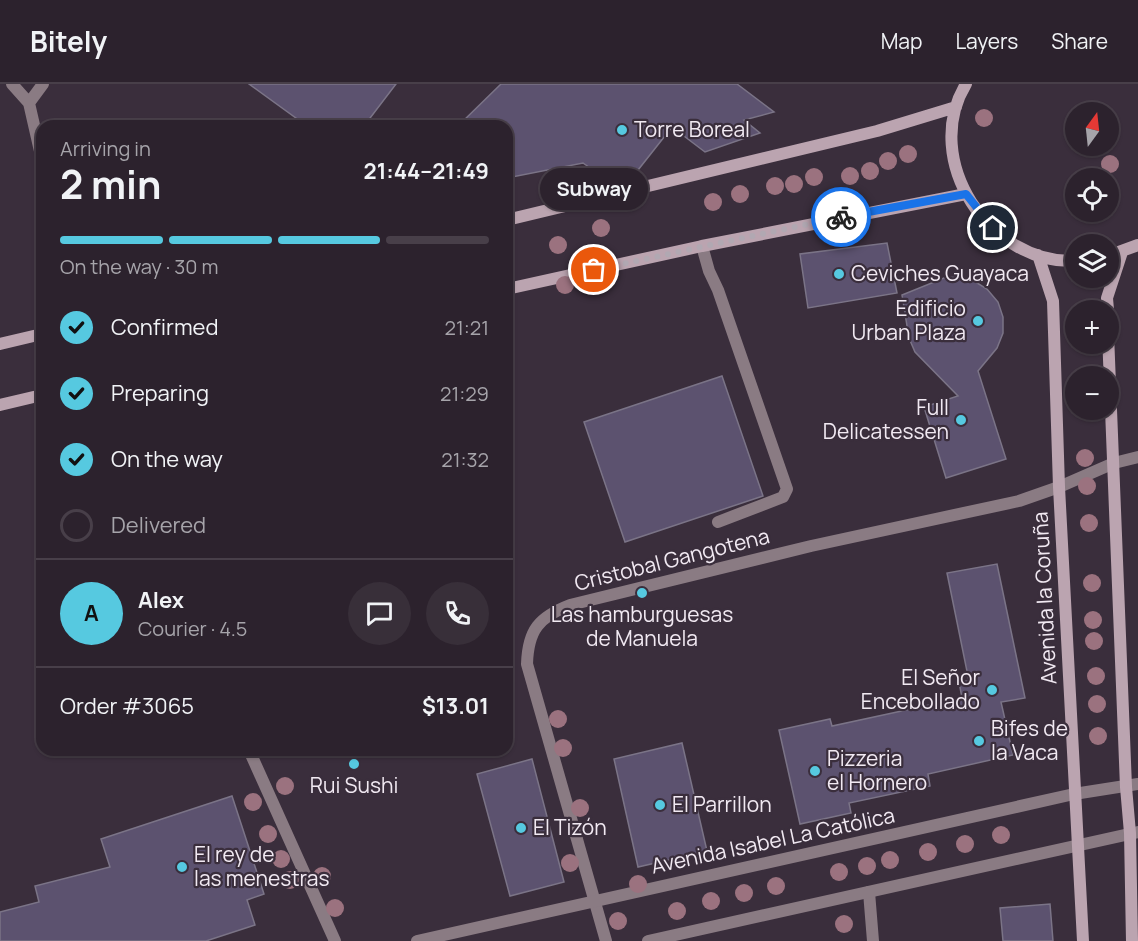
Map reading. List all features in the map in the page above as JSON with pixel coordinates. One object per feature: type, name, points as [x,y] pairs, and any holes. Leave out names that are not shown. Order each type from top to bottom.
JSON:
[{"type":"main road","points":[[966,84],[956,106],[951,141],[955,169],[966,194],[983,218],[1002,238],[1038,255],[1065,261]]},
{"type":"main road","points":[[513,219],[877,131],[956,106]]},
{"type":"main road","points":[[513,288],[702,246],[966,194]]},
{"type":"main road","points":[[1119,253],[1138,245]]},
{"type":"main road","points":[[1107,300],[1122,252]]},
{"type":"main road","name":"Avenida la Coruña","points":[[1038,255],[1053,301],[1059,487],[1083,941]]},
{"type":"main road","points":[[0,345],[36,336]]},
{"type":"main road","points":[[1109,354],[1134,832],[1132,941]]},
{"type":"main road","points":[[0,405],[36,396]]},
{"type":"street","points":[[12,84],[29,103],[36,134]]},
{"type":"street","points":[[29,103],[43,84]]},
{"type":"street","points":[[702,246],[787,489],[783,497],[718,522]]},
{"type":"street","name":"Cristobal Gangotena","points":[[606,941],[527,664],[531,638],[549,613],[580,603],[789,551],[1019,501],[1059,487],[1114,463],[1138,458]]},
{"type":"street","points":[[252,756],[335,941]]},
{"type":"street","name":"Avenida Isabel La Católica","points":[[417,941],[1074,794],[1132,785]]},
{"type":"street","points":[[648,941],[1134,832]]},
{"type":"street","points":[[869,892],[873,941]]},
{"type":"building","points":[[249,84],[396,84],[369,120],[299,120]]},
{"type":"building","name":"Torre Boreal","points":[[501,84],[737,84],[774,112],[744,120],[760,133],[705,152],[672,127],[638,170],[607,180],[583,163],[513,177],[513,120],[464,120]]},
{"type":"building","points":[[887,243],[897,293],[808,308],[800,254]]},
{"type":"building","points":[[959,277],[974,281],[987,289],[998,302],[1003,317],[1003,333],[997,348],[978,371],[1006,459],[946,478],[924,407],[958,396],[915,352],[909,338],[902,295],[944,278]]},
{"type":"building","points":[[722,376],[763,496],[625,542],[584,422]]},
{"type":"building","points":[[997,564],[1025,698],[1001,702],[1013,755],[928,774],[930,786],[849,803],[851,813],[800,824],[779,730],[830,719],[832,726],[962,698],[959,682],[969,681],[947,573]]},
{"type":"building","name":"El Parrillon","points":[[682,743],[707,851],[638,867],[614,759]]},
{"type":"building","name":"El Tizón","points":[[532,759],[564,882],[510,896],[477,774]]},
{"type":"building","name":"El rey de las menestras","points":[[232,796],[264,894],[247,900],[255,925],[206,941],[0,941],[0,912],[39,902],[35,886],[110,867],[101,839]]},
{"type":"building","points":[[1050,904],[1053,941],[1003,941],[1000,908]]},
{"type":"way so far","points":[[594,270],[841,217]]},
{"type":"place","name":"Torre Boreal","points":[[622,130]]},
{"type":"place","name":"Subway","points":[[594,270]]},
{"type":"place","name":"Ceviches Guayaca","points":[[839,274]]},
{"type":"place","name":"Edificio Urban Plaza","points":[[978,321]]},
{"type":"place","name":"Full Delicatessen","points":[[961,420]]},
{"type":"place","name":"Las hamburguesas de Manuela","points":[[642,593]]},
{"type":"place","name":"El Señor Encebollado","points":[[992,690]]},
{"type":"place","name":"Bifes de la Vaca","points":[[979,741]]},
{"type":"place","name":"Rui Sushi","points":[[354,764]]},
{"type":"place","name":"Pizzeria el Hornero","points":[[815,771]]},
{"type":"place","name":"El Parrillon","points":[[660,805]]},
{"type":"place","name":"El Tizón","points":[[521,828]]},
{"type":"place","name":"El rey de las menestras","points":[[182,867]]},
{"type":"route","points":[[841,217],[966,194],[993,228]]}]
